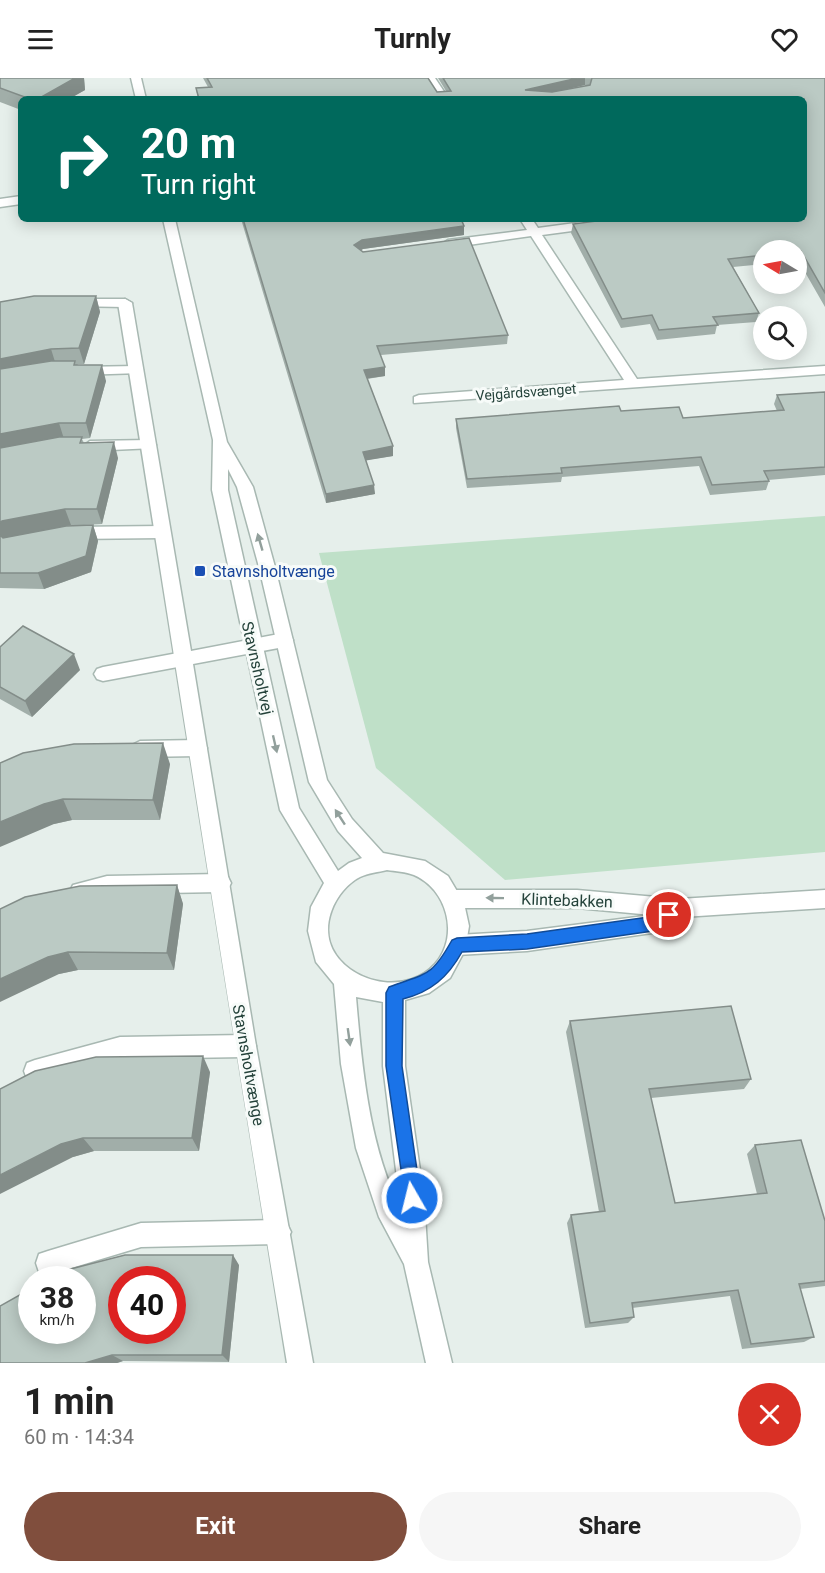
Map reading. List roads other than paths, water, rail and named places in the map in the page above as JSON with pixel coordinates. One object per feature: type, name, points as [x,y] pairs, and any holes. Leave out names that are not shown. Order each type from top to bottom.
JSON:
[{"type":"street","points":[[136,78],[140,96]]},
{"type":"street","points":[[430,78],[442,96]]},
{"type":"street","points":[[0,203],[18,200]]},
{"type":"street","name":"Stavnsholtvej","points":[[170,222],[220,440],[220,490],[252,646],[290,810],[335,883]]},
{"type":"street","points":[[528,222],[633,384]]},
{"type":"street","points":[[432,246],[610,222]]},
{"type":"street","name":"Stavnsholtvænge","points":[[60,303],[124,303],[221,883],[245,1046],[300,1363]]},
{"type":"street","points":[[67,371],[136,370]]},
{"type":"street","name":"Vejgårdsvænget","points":[[418,400],[825,370]]},
{"type":"street","name":"Stavnsholtvej","points":[[220,440],[245,487],[318,782],[345,825],[378,862]]},
{"type":"street","points":[[75,446],[149,445]]},
{"type":"street","points":[[61,535],[162,532]]},
{"type":"street","points":[[103,674],[284,640]]},
{"type":"street","points":[[128,749],[198,748]]},
{"type":"street","points":[[396,861],[423,869],[444,884],[454,899],[461,924],[457,945],[446,966],[431,979],[414,988],[394,993],[363,989],[344,979],[329,964],[319,947],[316,927],[320,908],[335,883],[355,869],[378,862],[396,861]]},
{"type":"street","points":[[62,896],[107,885],[221,883]]},
{"type":"street","name":"Klintebakken","points":[[454,899],[577,899],[679,908],[825,900]]},
{"type":"street","name":"Klintebakken","points":[[457,945],[527,942],[660,923],[679,908]]},
{"type":"street","points":[[344,979],[347,1018],[365,1136],[385,1202],[416,1262]]},
{"type":"street","points":[[394,993],[394,1066],[412,1198],[416,1262],[439,1363]]},
{"type":"street","points":[[35,1071],[120,1048],[245,1046]]},
{"type":"street","points":[[48,1263],[141,1235],[279,1232]]},
{"type":"place","name":"Stavnsholtvænge","points":[[200,571]]}]
